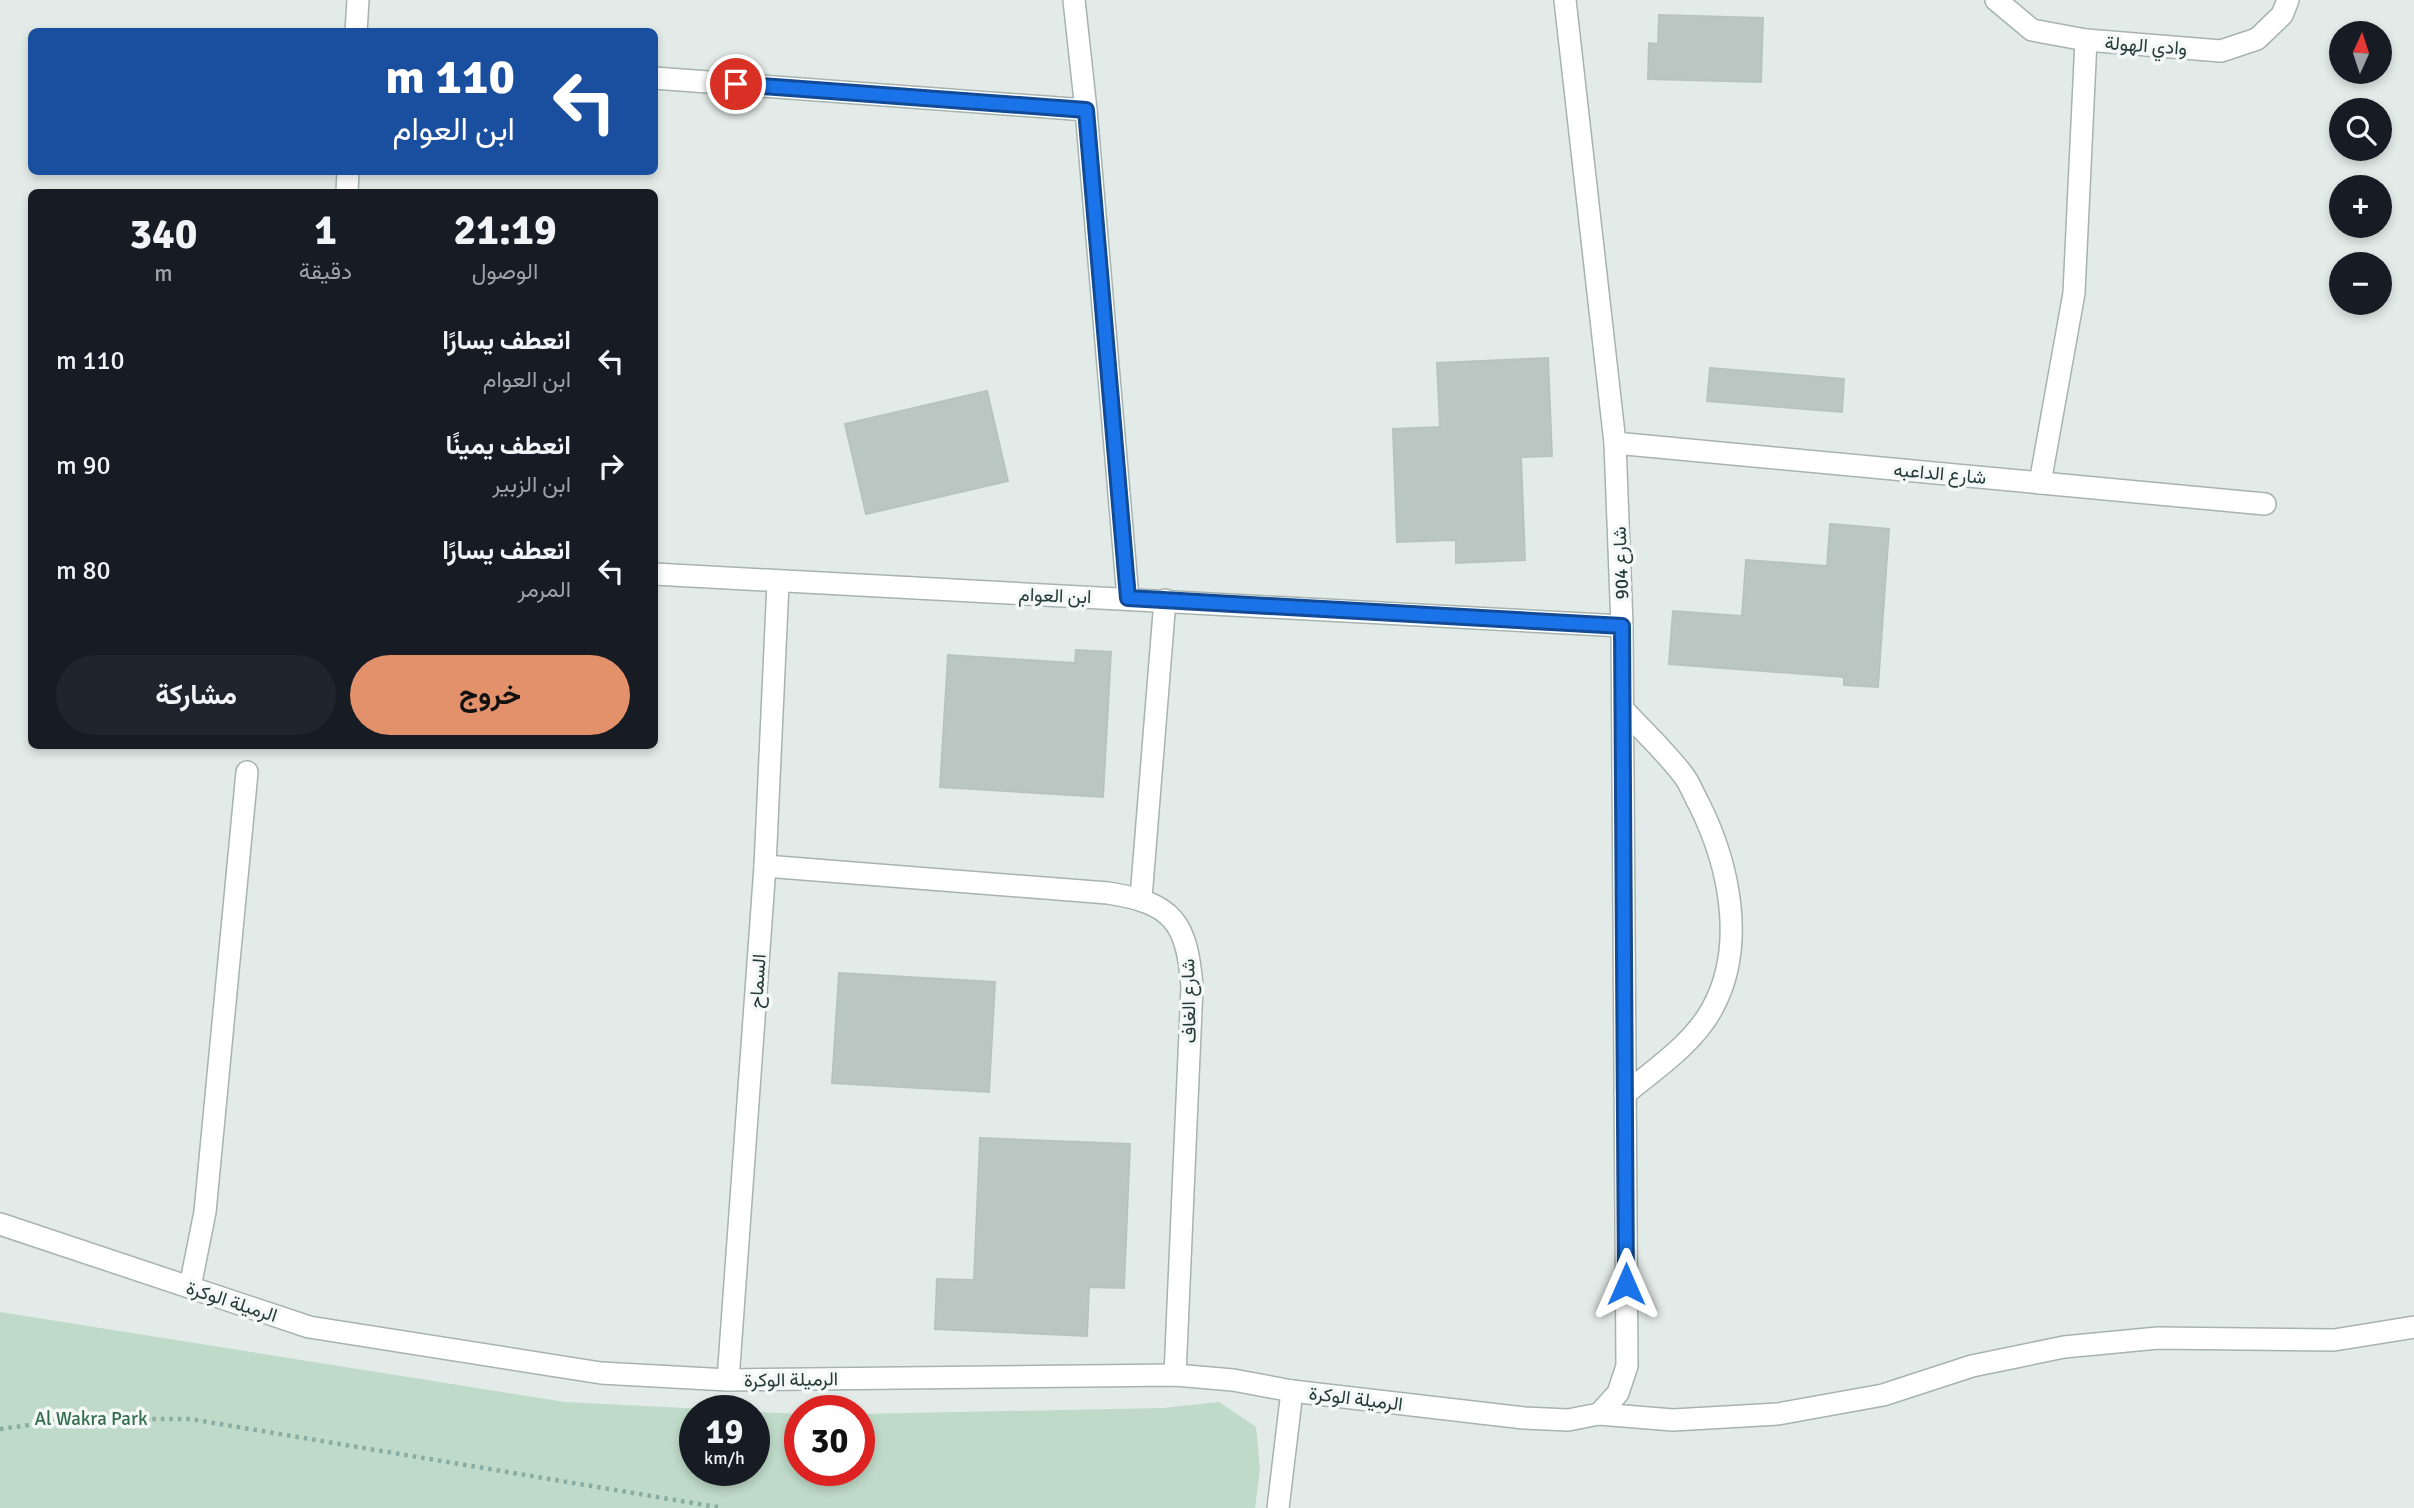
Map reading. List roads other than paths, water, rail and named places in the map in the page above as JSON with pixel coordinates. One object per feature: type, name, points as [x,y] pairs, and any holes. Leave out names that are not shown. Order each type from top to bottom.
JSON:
[{"type":"street","points":[[356,28],[358,0]]},
{"type":"street","points":[[1073,0],[1086,110],[1128,598]]},
{"type":"street","name":"شارع 904","points":[[1565,0],[1615,443],[1622,626],[1627,1366],[1618,1394],[1599,1414]]},
{"type":"street","name":"وادي الهولة","points":[[1996,0],[2032,30],[2086,40],[2221,51],[2258,39],[2282,15],[2288,0]]},
{"type":"street","points":[[2040,482],[2074,293],[2086,40]]},
{"type":"street","points":[[658,78],[1086,110]]},
{"type":"street","name":"شارع الداعبه","points":[[1615,443],[2265,504]]},
{"type":"street","name":"ابن العوام","points":[[658,574],[778,583],[1128,598],[1622,626]]},
{"type":"street","name":"السماح","points":[[728,1380],[765,866],[778,583]]},
{"type":"street","points":[[1141,898],[1165,600]]},
{"type":"street","points":[[1622,709],[1685,777],[1714,835],[1727,888],[1731,937],[1725,980],[1712,1010],[1686,1043],[1625,1094]]},
{"type":"street","points":[[190,1287],[205,1212],[247,772]]},
{"type":"street","name":"شارع الغاف","points":[[765,866],[1108,892],[1141,898],[1169,914],[1189,951],[1192,987],[1175,1376]]},
{"type":"street","name":"الرميلة الوكرة","points":[[0,1224],[322,1329],[601,1373],[728,1380],[1175,1376],[1233,1380],[1292,1391],[1524,1418],[1568,1420],[1599,1414],[1673,1420],[1779,1414],[1883,1395],[1972,1366],[2064,1347],[2158,1338],[2334,1339],[2414,1326]]},
{"type":"street","points":[[1278,1508],[1292,1391]]},
{"type":"park label","name":"Al Wakra Park","points":[[91,1418]]}]
